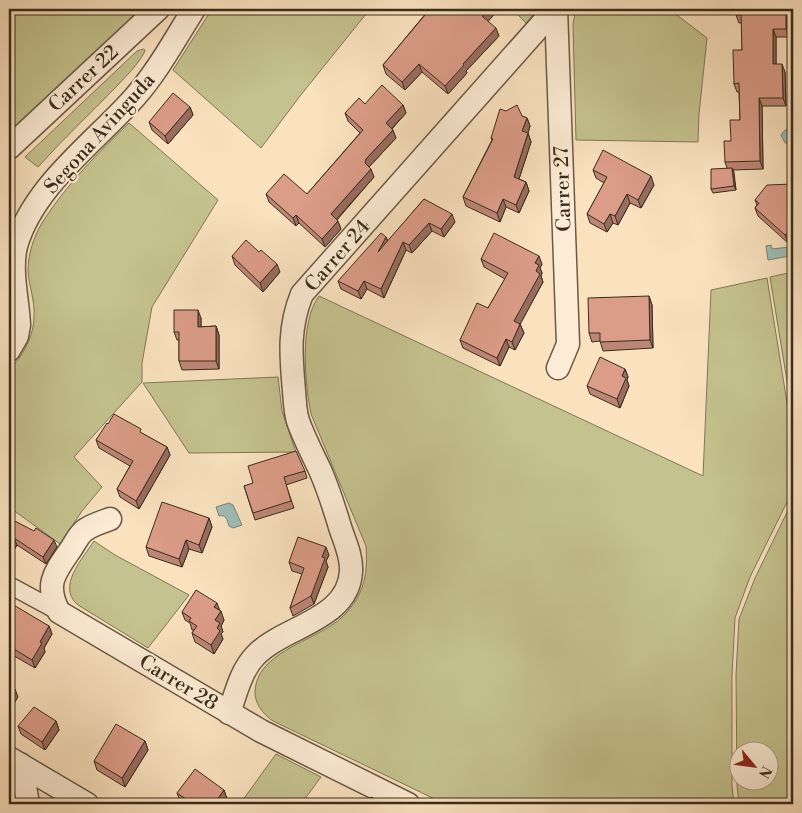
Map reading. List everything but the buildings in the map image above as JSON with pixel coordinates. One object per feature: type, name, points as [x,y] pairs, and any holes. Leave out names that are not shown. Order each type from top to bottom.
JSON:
[{"type":"street","name":"Carrer 22","points":[[9,148],[158,9]]},
{"type":"street","name":"Segona Avinguda","points":[[9,350],[17,336],[19,325],[14,259],[16,245],[24,226],[38,202],[61,172],[122,111],[142,88],[194,9]]},
{"type":"street","name":"Carrer 27","points":[[555,9],[568,344],[558,368]]},
{"type":"street","name":"Carrer 24","points":[[229,713],[241,678],[254,656],[265,646],[330,609],[339,600],[349,581],[351,570],[335,510],[297,418],[291,338],[294,315],[302,294],[555,9]]},
{"type":"street","points":[[59,612],[52,600],[51,590],[56,571],[83,531],[110,519]]},
{"type":"street","points":[[9,585],[59,612]]},
{"type":"street","name":"Carrer 28","points":[[59,612],[261,731],[408,804]]},
{"type":"street","points":[[14,761],[24,780],[28,804]]},
{"type":"street","points":[[14,761],[87,804]]},
{"type":"shaded area","points":[[9,9],[144,9],[9,137]]},
{"type":"shaded area","points":[[212,9],[370,9],[261,148],[173,70]]},
{"type":"shaded area","points":[[512,9],[538,9],[526,23]]},
{"type":"shaded area","points":[[576,9],[669,9],[707,38],[698,142],[576,140],[573,24]]},
{"type":"shaded area","points":[[144,49],[145,51],[132,70],[38,167],[25,157],[137,51]]},
{"type":"shaded area","points":[[129,123],[218,200],[152,307],[142,363],[142,382],[74,457],[102,487],[82,511],[60,544],[9,507],[9,370],[23,352],[30,338],[34,323],[33,299],[28,267],[31,249],[38,229],[70,185],[98,153]]},
{"type":"shaded area","points":[[793,272],[793,418],[770,277]]},
{"type":"shaded area","points":[[767,278],[793,440],[793,490],[750,577],[735,618],[732,676],[732,740],[730,740],[730,790],[732,790],[734,804],[445,804],[273,721],[263,712],[255,695],[259,675],[280,654],[324,630],[348,611],[362,588],[366,572],[366,546],[311,414],[306,370],[306,337],[308,321],[319,296],[703,476],[711,290]]},
{"type":"shaded area","points":[[278,377],[282,411],[296,452],[189,453],[143,383]]},
{"type":"shaded area","points":[[793,500],[793,804],[739,804],[738,790],[780,790],[780,740],[737,740],[736,675],[739,619],[755,578]]},
{"type":"shaded area","points":[[94,541],[115,555],[189,595],[148,648],[78,605],[72,598],[70,581],[78,564]]},
{"type":"shaded area","points":[[276,754],[321,777],[301,804],[240,804]]},
{"type":"water","points":[[785,130],[793,130],[793,143],[785,143],[781,135]]},
{"type":"water","points":[[771,245],[772,249],[789,247],[790,256],[768,260],[766,246]]},
{"type":"water","points":[[229,503],[233,505],[242,525],[233,528],[229,526],[225,517],[219,516],[216,507]]}]
